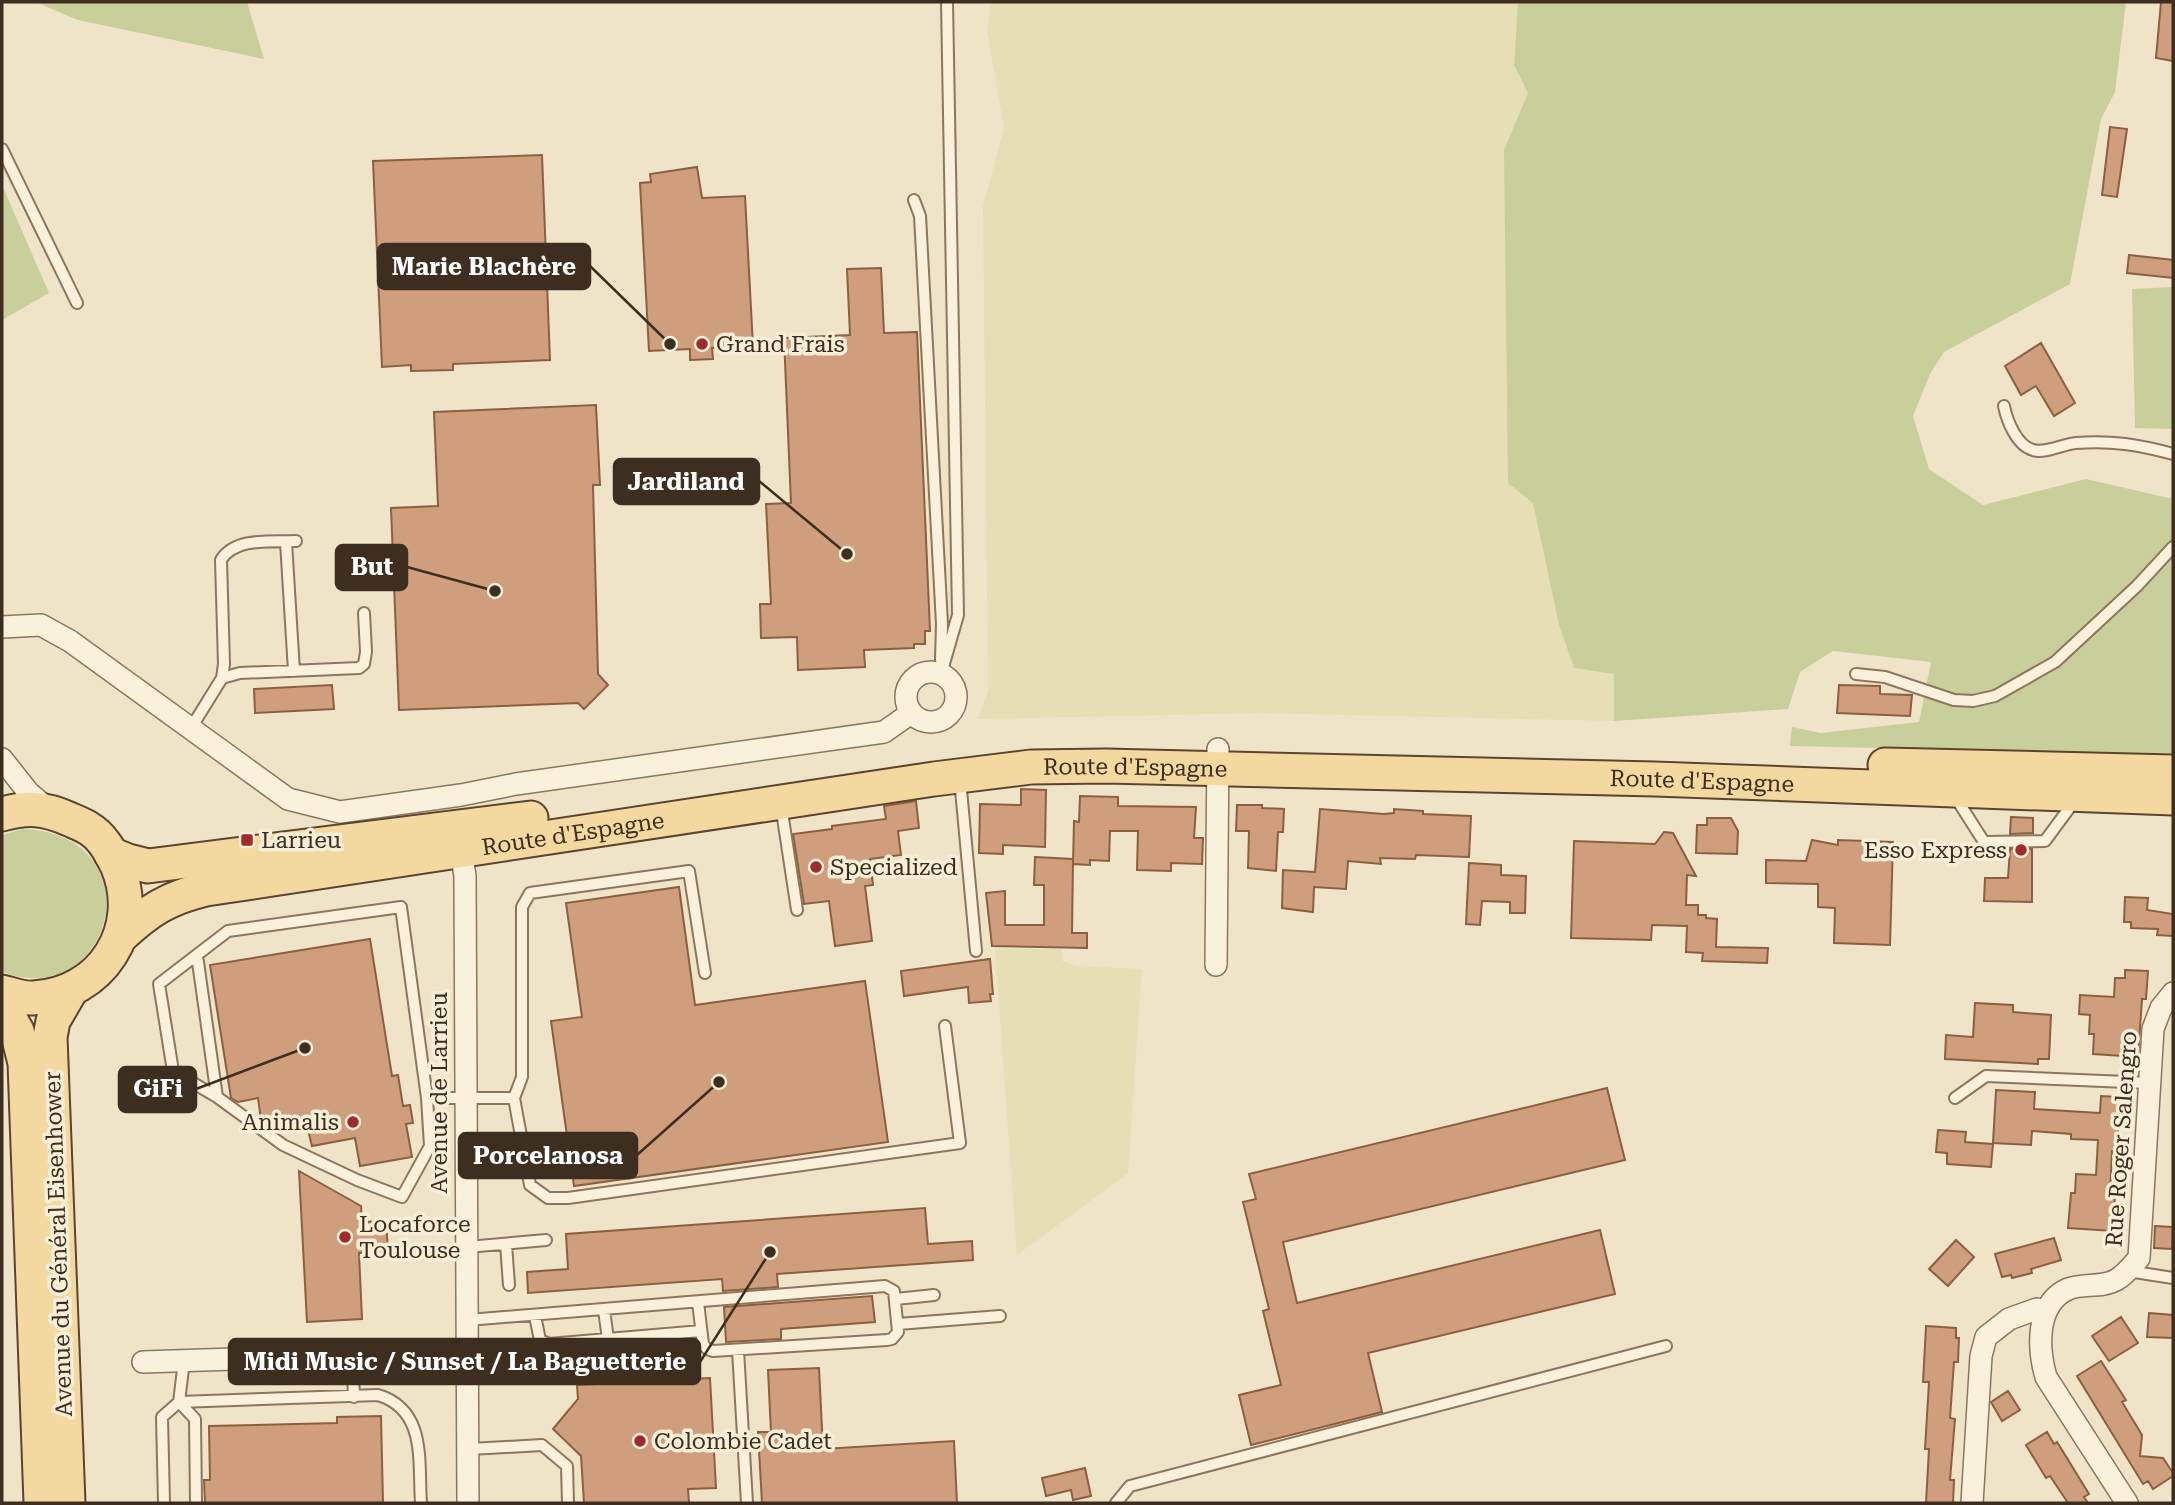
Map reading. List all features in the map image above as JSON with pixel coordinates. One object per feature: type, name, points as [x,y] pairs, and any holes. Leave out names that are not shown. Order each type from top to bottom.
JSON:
[{"type":"main road","name":"Route d'Espagne","points":[[120,937],[140,918],[177,895],[206,888],[780,803],[1079,748],[1218,759],[1655,779],[2173,798]]},
{"type":"main road","name":"Route d'Espagne","points":[[1218,759],[2173,772]]},
{"type":"main road","name":"Route d'Espagne","points":[[111,854],[148,866],[537,817],[970,768]]},
{"type":"main road","points":[[2,814],[21,809],[49,810],[89,828],[111,854],[122,877],[126,895],[126,916],[120,937],[114,952],[96,973],[71,990],[32,999],[2,992]]},
{"type":"main road","name":"Avenue du Général Eisenhower","points":[[68,1503],[50,1037],[53,1021],[71,990]]},
{"type":"main road","name":"Avenue du Général Eisenhower","points":[[2,1005],[17,1031],[26,1063],[41,1503]]},
{"type":"street","points":[[2,627],[41,625],[69,640],[289,799],[340,812],[884,732],[911,713]]},
{"type":"street","points":[[932,671],[950,681],[956,691],[956,702],[951,712],[942,720],[920,720],[911,713],[906,705],[905,695],[914,678],[932,671]]},
{"type":"street","points":[[1216,965],[1218,759]]},
{"type":"street","points":[[2,760],[29,793],[49,810]]},
{"type":"street","name":"Avenue de Larrieu","points":[[461,851],[465,876],[470,1449],[468,1503]]},
{"type":"street","name":"Rue Roger Salengro","points":[[2044,1313],[2055,1298],[2068,1289],[2114,1282],[2139,1258],[2154,1029],[2161,1008],[2173,993]]},
{"type":"street","points":[[1972,1503],[1981,1356],[1986,1337],[2009,1320],[2037,1310],[2044,1313],[2040,1356],[2046,1377],[2127,1503]]},
{"type":"street","points":[[143,1362],[469,1351]]},
{"type":"lane","points":[[941,674],[958,615],[947,2]]},
{"type":"lane","points":[[2,149],[77,303]]},
{"type":"lane","points":[[914,200],[920,216],[942,624],[941,674]]},
{"type":"lane","points":[[2004,407],[2006,417],[2022,445],[2030,450],[2109,441],[2138,444],[2173,454]]},
{"type":"lane","points":[[191,728],[222,678],[224,664],[220,560],[229,550],[239,545],[291,541],[294,671]]},
{"type":"lane","points":[[1856,674],[1885,677],[1954,700],[1973,701],[1995,696],[2055,662],[2137,586],[2173,547]]},
{"type":"lane","points":[[222,678],[240,673],[359,668],[364,664],[366,652],[364,613]]},
{"type":"lane","points":[[970,768],[976,951]]},
{"type":"lane","points":[[1951,790],[1983,842],[2045,841],[2080,795]]},
{"type":"lane","points":[[780,803],[797,910]]},
{"type":"lane","points":[[705,973],[690,871],[530,893],[522,907],[522,1077],[514,1098],[530,1185],[548,1198],[568,1198],[960,1143],[945,1026]]},
{"type":"lane","points":[[401,907],[427,1098],[430,1146],[402,1197],[283,1145],[217,1097],[173,1071],[159,984],[197,955],[228,931],[401,907]]},
{"type":"lane","points":[[197,955],[217,1097]]},
{"type":"lane","points":[[1955,1098],[1986,1076],[2150,1083]]},
{"type":"lane","points":[[427,1098],[514,1098]]},
{"type":"lane","points":[[467,1247],[547,1240]]},
{"type":"lane","points":[[506,1244],[509,1285]]},
{"type":"lane","points":[[2128,1271],[2173,1278]]},
{"type":"lane","points":[[468,1321],[885,1286],[894,1291],[898,1324],[896,1336],[887,1340],[713,1351],[703,1344],[698,1302]]},
{"type":"lane","points":[[896,1299],[934,1295]]},
{"type":"lane","points":[[604,1310],[608,1339]]},
{"type":"lane","points":[[535,1316],[538,1335],[545,1344],[701,1331]]},
{"type":"lane","points":[[898,1324],[1000,1317]]},
{"type":"lane","points":[[1116,1503],[1130,1486],[1666,1346]]},
{"type":"lane","points":[[738,1350],[747,1503]]},
{"type":"lane","points":[[352,1355],[354,1397]]},
{"type":"lane","points":[[179,1402],[184,1361]]},
{"type":"lane","points":[[164,1503],[162,1417],[179,1402],[378,1395],[393,1399],[406,1412],[416,1428],[421,1503]]},
{"type":"lane","points":[[179,1402],[195,1419],[196,1503]]},
{"type":"lane","points":[[470,1449],[542,1445],[567,1466],[568,1503]]},
{"type":"shaded area","points":[[991,2],[1518,2],[1514,65],[1528,93],[1504,150],[1533,502],[1559,625],[1574,668],[1614,673],[1614,721],[1260,713],[978,719],[988,691],[983,207],[1004,128],[987,31]]},
{"type":"shaded area","points":[[995,949],[1062,949],[1062,961],[1076,966],[1142,969],[1128,1173],[1017,1255]]},
{"type":"green space","points":[[35,2],[247,2],[264,59],[78,20]]},
{"type":"green space","points":[[1518,2],[2126,2],[2115,92],[2101,119],[2070,284],[1944,352],[1930,374],[1913,416],[1929,469],[1983,505],[2086,479],[2173,499],[2173,755],[1790,746],[1792,727],[1821,733],[1919,722],[1931,662],[1833,651],[1800,672],[1788,709],[1614,721],[1614,674],[1574,668],[1559,625],[1533,503],[1508,483],[1504,150],[1528,93],[1514,65]]},
{"type":"green space","points":[[2,185],[49,293],[2,320]]},
{"type":"green space","points":[[2173,287],[2173,429],[2135,428],[2132,289]]},
{"type":"green space","points":[[23,829],[65,838],[92,859],[105,887],[105,918],[93,946],[72,968],[41,978],[2,972],[2,835]]},
{"type":"building","points":[[2161,2],[2173,2],[2173,61],[2156,58]]},
{"type":"building","points":[[2110,127],[2127,129],[2117,197],[2102,195]]},
{"type":"building","points":[[542,155],[550,360],[453,364],[453,370],[411,371],[411,365],[382,367],[373,161]]},
{"type":"building","points":[[697,167],[702,198],[745,196],[753,346],[712,348],[713,359],[690,360],[690,349],[649,351],[640,183],[651,182],[650,174]]},
{"type":"building","points":[[2129,255],[2173,260],[2173,278],[2127,273]]},
{"type":"building","points":[[881,268],[884,333],[917,332],[930,631],[925,631],[925,644],[914,644],[914,648],[864,650],[865,667],[798,670],[797,637],[761,638],[760,604],[771,604],[766,504],[791,503],[784,338],[850,335],[847,269]]},
{"type":"building","points":[[2041,343],[2075,403],[2054,416],[2036,386],[2021,395],[2005,366]]},
{"type":"building","points":[[596,405],[600,485],[593,485],[598,674],[608,685],[584,709],[578,703],[399,710],[391,508],[438,506],[434,412]]},
{"type":"building","points":[[332,685],[334,709],[255,713],[254,689]]},
{"type":"building","points":[[1839,685],[1880,686],[1880,694],[1912,695],[1910,716],[1837,713]]},
{"type":"building","points":[[1021,789],[1046,790],[1045,847],[1003,845],[1003,854],[979,853],[980,804],[1021,805]]},
{"type":"building","points":[[1080,796],[1118,797],[1118,806],[1196,807],[1194,838],[1203,838],[1202,864],[1171,863],[1171,871],[1137,870],[1138,831],[1110,831],[1109,861],[1090,860],[1090,865],[1073,864],[1074,821],[1079,822]]},
{"type":"building","points":[[916,801],[919,828],[898,831],[901,855],[870,859],[873,885],[865,886],[872,941],[835,946],[829,901],[804,904],[793,834],[886,819],[884,806]]},
{"type":"building","points":[[1237,805],[1262,805],[1262,808],[1284,809],[1283,832],[1278,832],[1276,871],[1248,868],[1249,831],[1236,831]]},
{"type":"building","points":[[1320,809],[1384,814],[1394,813],[1394,809],[1423,811],[1423,814],[1471,816],[1469,857],[1416,855],[1415,859],[1380,858],[1381,864],[1348,861],[1346,889],[1314,887],[1313,912],[1282,908],[1283,870],[1315,872]]},
{"type":"building","points":[[2011,817],[2033,818],[2033,833],[2010,834]]},
{"type":"building","points":[[1707,818],[1731,818],[1738,831],[1737,854],[1696,853],[1697,825],[1707,825]]},
{"type":"building","points":[[1664,832],[1673,833],[1696,876],[1687,875],[1686,905],[1698,905],[1698,915],[1717,919],[1716,947],[1768,948],[1767,963],[1702,961],[1703,953],[1686,952],[1687,926],[1652,925],[1651,940],[1571,938],[1574,841],[1655,844]]},
{"type":"building","points":[[1812,840],[1838,845],[1838,840],[1893,842],[1890,945],[1834,943],[1835,908],[1818,907],[1818,884],[1766,883],[1766,860],[1806,861]]},
{"type":"building","points":[[2010,849],[2032,849],[2032,902],[1984,901],[1985,878],[2008,878]]},
{"type":"building","points":[[1035,857],[1073,859],[1072,933],[1087,933],[1087,948],[992,946],[986,893],[1005,891],[1005,925],[1044,925],[1044,885],[1034,885]]},
{"type":"building","points":[[1469,863],[1501,865],[1501,875],[1526,876],[1525,913],[1510,913],[1510,902],[1482,901],[1480,925],[1466,924]]},
{"type":"building","points":[[679,887],[695,1005],[865,981],[888,1142],[574,1186],[551,1021],[582,1017],[566,903]]},
{"type":"building","points":[[2125,897],[2148,898],[2147,910],[2173,914],[2173,936],[2157,935],[2158,929],[2131,928],[2131,922],[2124,922]]},
{"type":"building","points":[[370,939],[392,1076],[398,1075],[403,1106],[410,1105],[413,1123],[406,1124],[412,1157],[360,1166],[355,1138],[312,1146],[305,1118],[269,1125],[261,1120],[258,1098],[238,1102],[231,1098],[210,965]]},
{"type":"building","points":[[990,959],[993,994],[990,994],[991,1001],[969,1003],[968,987],[904,996],[901,971]]},
{"type":"building","points":[[2125,970],[2148,971],[2146,999],[2142,999],[2138,1057],[2093,1054],[2094,1034],[2089,1034],[2090,1015],[2079,1014],[2080,995],[2114,997],[2115,978],[2125,978]]},
{"type":"building","points":[[1975,1003],[2013,1005],[2013,1012],[2051,1015],[2049,1059],[2038,1059],[2038,1064],[1945,1059],[1946,1035],[1973,1037]]},
{"type":"building","points":[[1607,1088],[1625,1160],[1283,1242],[1297,1303],[1600,1230],[1615,1294],[1368,1353],[1382,1412],[1251,1445],[1239,1395],[1281,1385],[1263,1311],[1269,1309],[1243,1202],[1256,1199],[1249,1174]]},
{"type":"building","points":[[1996,1090],[2035,1092],[2034,1109],[2100,1113],[2101,1096],[2120,1097],[2117,1151],[2112,1151],[2110,1194],[2115,1194],[2113,1231],[2068,1228],[2071,1193],[2075,1193],[2076,1174],[2096,1175],[2098,1140],[2071,1139],[2071,1134],[2032,1131],[2031,1145],[1993,1143]]},
{"type":"building","points":[[1938,1130],[1966,1132],[1965,1142],[1993,1144],[1991,1167],[1947,1164],[1947,1153],[1936,1152]]},
{"type":"building","name":"Locaforce Toulouse","points":[[299,1171],[361,1206],[362,1222],[386,1221],[388,1251],[359,1253],[362,1319],[307,1322]]},
{"type":"building","points":[[925,1208],[928,1244],[972,1241],[973,1260],[777,1274],[778,1287],[723,1291],[722,1279],[528,1293],[527,1272],[568,1269],[566,1234]]},
{"type":"building","points":[[2155,1226],[2173,1227],[2172,1249],[2154,1248]]},
{"type":"building","points":[[2054,1238],[2061,1260],[2031,1269],[2032,1273],[2012,1278],[2011,1275],[2002,1277],[1995,1254]]},
{"type":"building","points":[[1956,1240],[1974,1257],[1948,1286],[1929,1269]]},
{"type":"building","points":[[872,1296],[875,1322],[781,1329],[781,1339],[726,1342],[724,1307]]},
{"type":"building","points":[[2149,1313],[2173,1315],[2173,1338],[2147,1337]]},
{"type":"building","points":[[2121,1317],[2138,1343],[2109,1361],[2092,1336]]},
{"type":"building","points":[[1926,1326],[1956,1328],[1956,1338],[1959,1338],[1958,1362],[1954,1362],[1950,1418],[1955,1419],[1950,1480],[1954,1480],[1953,1503],[1926,1503],[1929,1449],[1925,1449],[1929,1382],[1923,1382]]},
{"type":"building","points":[[521,1339],[523,1366],[501,1367],[500,1340]]},
{"type":"building","points":[[2101,1361],[2126,1400],[2122,1402],[2142,1435],[2140,1456],[2163,1458],[2173,1473],[2173,1476],[2153,1489],[2148,1481],[2143,1484],[2077,1376]]},
{"type":"building","points":[[819,1368],[823,1449],[954,1441],[957,1503],[762,1503],[758,1432],[771,1432],[768,1370]]},
{"type":"building","name":"Colombie Cadet","points":[[710,1378],[716,1488],[688,1489],[689,1503],[584,1503],[581,1456],[553,1429],[578,1399],[577,1385]]},
{"type":"building","points":[[2008,1391],[2020,1410],[2002,1421],[1991,1402]]},
{"type":"building","points":[[381,1416],[383,1503],[205,1503],[204,1480],[210,1480],[209,1426],[337,1423],[337,1417]]},
{"type":"building","points":[[2047,1432],[2054,1444],[2057,1442],[2089,1494],[2084,1497],[2088,1503],[2068,1503],[2050,1476],[2046,1478],[2026,1445]]},
{"type":"building","points":[[1085,1468],[1091,1496],[1073,1500],[1071,1490],[1046,1496],[1042,1478]]},
{"type":"place","name":"Marie Blachère","points":[[670,344]]},
{"type":"place","name":"Grand Frais","points":[[702,344]]},
{"type":"place","name":"Jardiland","points":[[847,554]]},
{"type":"place","name":"But","points":[[495,591]]},
{"type":"place","name":"Larrieu","points":[[247,840]]},
{"type":"place","name":"Esso Express","points":[[2021,850]]},
{"type":"place","name":"Specialized","points":[[816,867]]},
{"type":"place","name":"GiFi","points":[[305,1048]]},
{"type":"place","name":"Porcelanosa","points":[[719,1082]]},
{"type":"place","name":"Animalis","points":[[353,1122]]},
{"type":"place","name":"Locaforce Toulouse","points":[[345,1237]]},
{"type":"place","name":"Midi Music / Sunset / La Baguetterie","points":[[770,1252]]},
{"type":"place","name":"Colombie Cadet","points":[[640,1441]]}]
